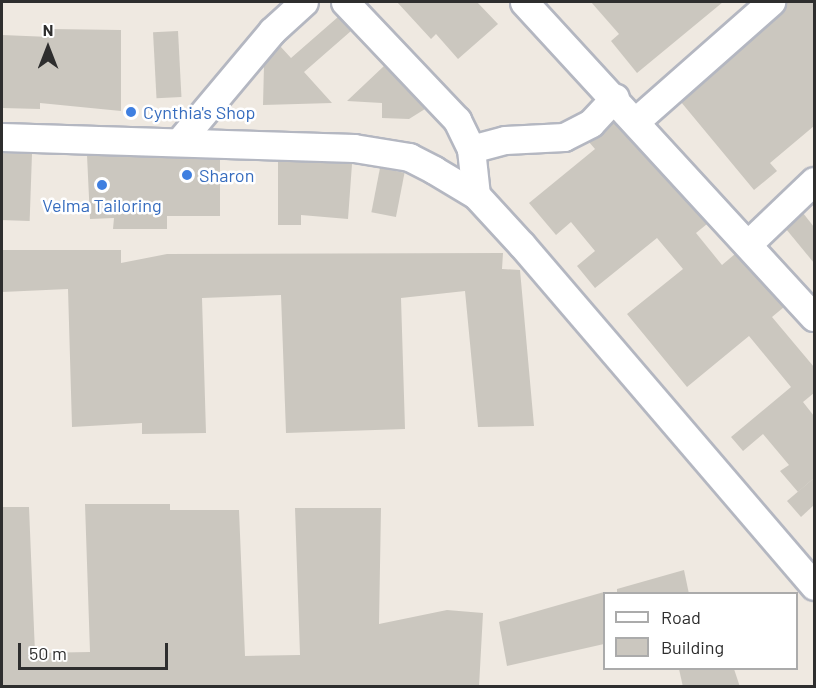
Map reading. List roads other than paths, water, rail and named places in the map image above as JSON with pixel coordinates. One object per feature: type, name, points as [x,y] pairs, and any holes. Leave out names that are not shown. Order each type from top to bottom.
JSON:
[{"type":"street","points":[[179,142],[272,32],[304,2]]},
{"type":"street","points":[[345,2],[447,106],[471,148],[476,195]]},
{"type":"street","points":[[524,2],[637,120],[814,317]]},
{"type":"street","points":[[637,120],[771,2]]},
{"type":"street","points":[[471,148],[505,140],[564,137],[591,123],[615,97]]},
{"type":"street","points":[[2,137],[354,147],[408,158],[476,195],[814,586]]},
{"type":"street","points":[[748,244],[814,181]]},
{"type":"place","name":"Cynthia's Shop","points":[[131,112]]},
{"type":"place","name":"Sharon","points":[[187,175]]},
{"type":"place","name":"Velma Tailoring","points":[[102,185]]}]
